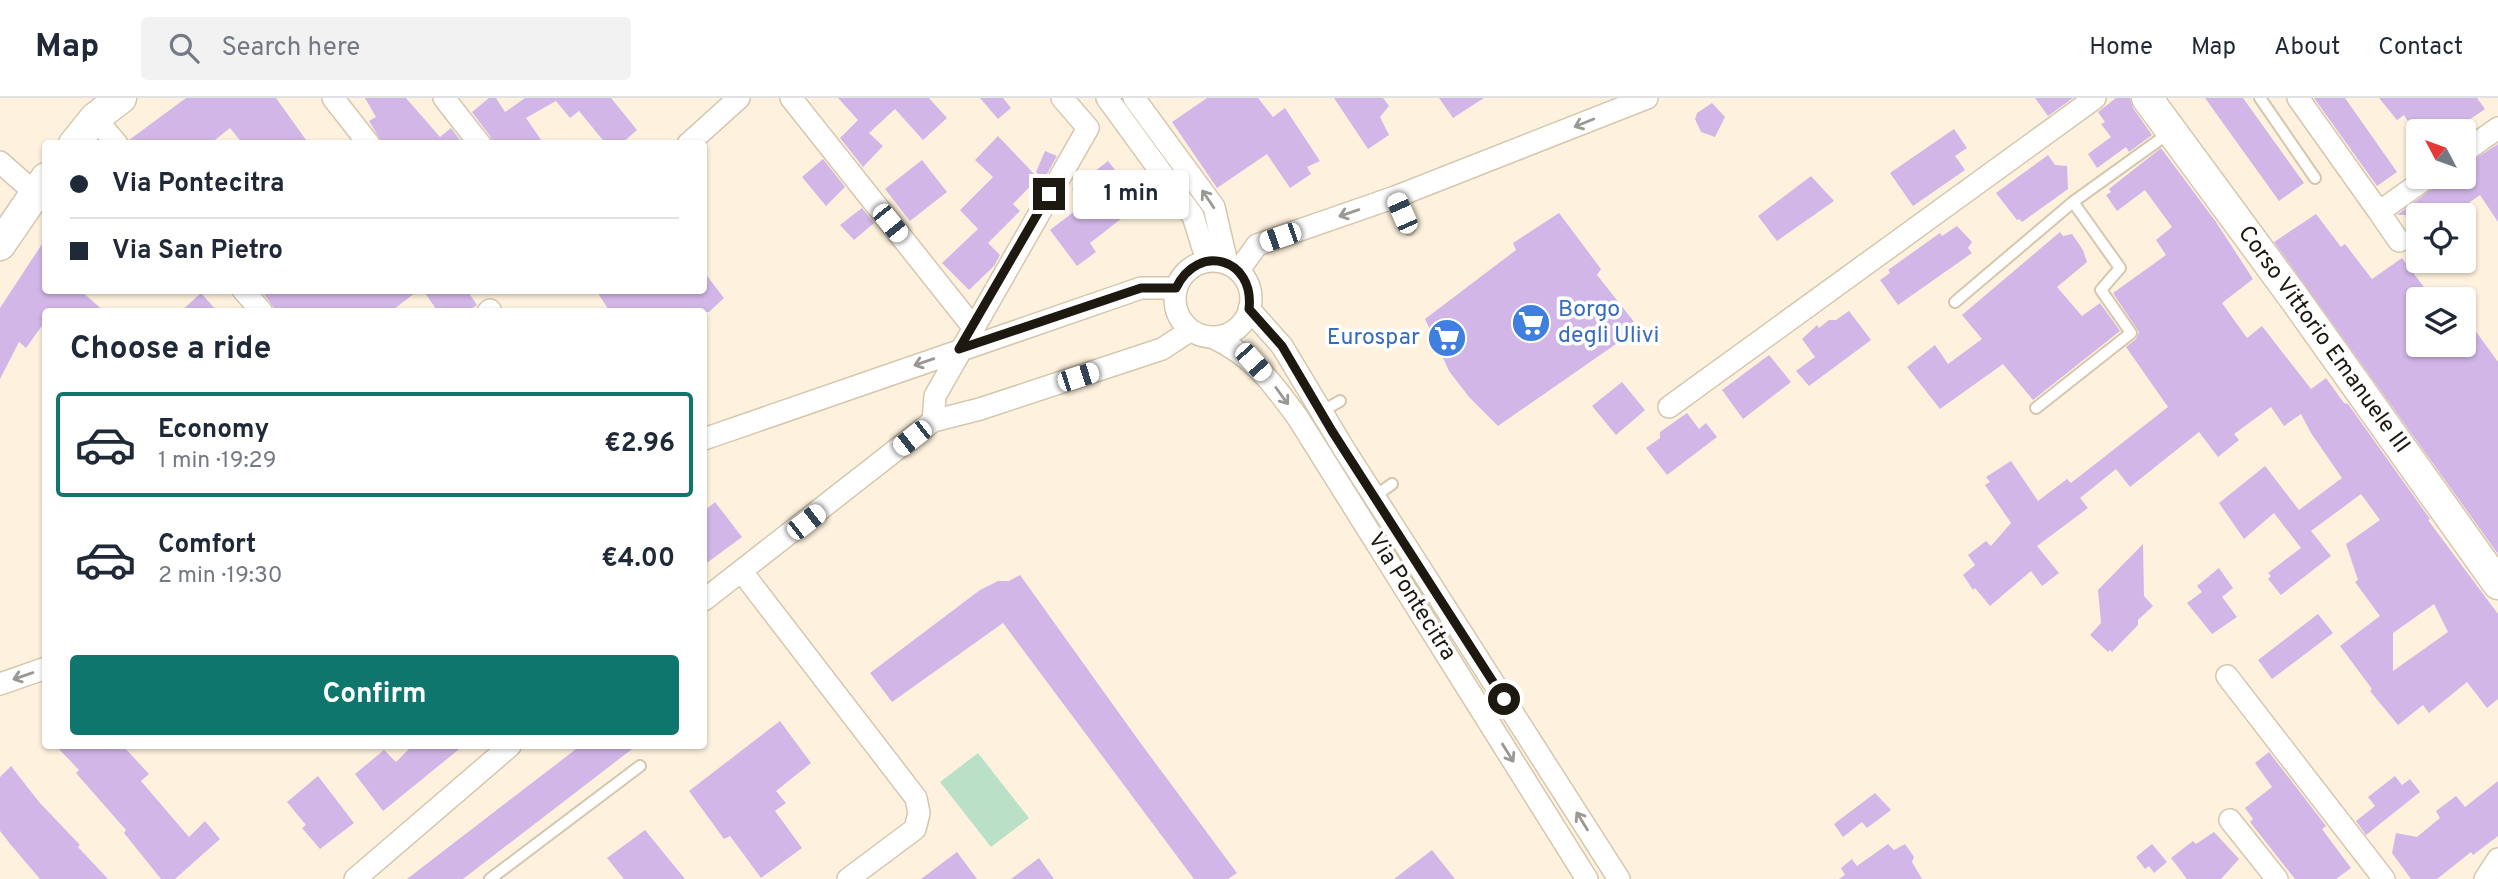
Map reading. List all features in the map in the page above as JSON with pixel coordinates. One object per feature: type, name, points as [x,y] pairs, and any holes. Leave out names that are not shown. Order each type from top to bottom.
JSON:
[{"type":"street","points":[[77,140],[95,118],[121,98]]},
{"type":"street","points":[[444,98],[477,140]]},
{"type":"street","points":[[692,140],[739,98]]},
{"type":"street","points":[[791,98],[973,327]]},
{"type":"street","points":[[933,421],[935,396],[959,349],[1088,128],[1062,98]]},
{"type":"street","points":[[1107,98],[1193,216],[1224,265],[1248,285],[1251,296],[1249,309],[1241,324],[1222,336],[1212,337],[1191,330],[1181,321],[1174,304],[1176,288],[1187,271],[1198,263],[1224,265],[1258,245],[1395,197],[1647,98]]},
{"type":"street","points":[[1134,98],[1214,207],[1224,265]]},
{"type":"street","points":[[1669,407],[2095,98]]},
{"type":"street","points":[[2298,98],[2399,241]]},
{"type":"street","points":[[334,99],[366,140]]},
{"type":"street","name":"Corso Vittorio Emanuele III","points":[[2155,101],[2172,132],[2498,584]]},
{"type":"street","points":[[95,118],[114,140]]},
{"type":"street","points":[[2476,144],[2498,128]]},
{"type":"street","points":[[0,162],[40,185],[0,245]]},
{"type":"street","points":[[2379,212],[2411,189]]},
{"type":"street","points":[[707,438],[1141,288],[1176,288]]},
{"type":"street","points":[[246,294],[258,308]]},
{"type":"street","name":"Via Pontecitra","points":[[1249,309],[1282,346],[1321,412],[1384,490],[1619,879]]},
{"type":"street","points":[[707,598],[933,421],[980,409],[1162,349],[1191,330]]},
{"type":"street","name":"Via Pontecitra","points":[[1212,337],[1234,347],[1253,362],[1276,387],[1298,418],[1587,879]]},
{"type":"street","points":[[742,572],[916,798],[919,813],[915,829],[855,877]]},
{"type":"street","points":[[0,684],[42,669]]},
{"type":"street","points":[[2227,676],[2384,879]]},
{"type":"street","points":[[355,879],[507,749]]},
{"type":"street","points":[[2230,820],[2277,879]]},
{"type":"street","points":[[2485,879],[2498,859]]},
{"type":"lane","points":[[2260,98],[2315,178]]},
{"type":"lane","points":[[1955,302],[2073,202],[2172,132]]},
{"type":"lane","points":[[1395,197],[1409,229]]},
{"type":"lane","points":[[2036,408],[2131,333],[2101,290],[2120,268],[2073,202]]},
{"type":"lane","points":[[1321,412],[1340,401]]},
{"type":"lane","points":[[490,879],[640,766]]},
{"type":"green space","points":[[978,753],[1029,818],[991,847],[940,782]]},
{"type":"building","points":[[186,98],[276,98],[306,140],[240,140],[230,128],[215,140],[129,140]]},
{"type":"building","points":[[365,98],[406,98],[440,137],[451,128],[460,140],[381,140],[369,121],[376,117]]},
{"type":"building","points":[[489,98],[496,98],[505,112],[525,98],[611,98],[637,130],[626,140],[603,140],[579,111],[570,118],[556,101],[526,118],[541,140],[492,140],[472,112]]},
{"type":"building","points":[[838,98],[929,98],[947,118],[923,140],[895,109],[869,133],[883,146],[863,167],[840,138],[858,120]]},
{"type":"building","points":[[980,98],[1003,98],[1011,108],[998,119]]},
{"type":"building","points":[[1207,98],[1258,98],[1273,117],[1285,108],[1320,161],[1307,167],[1311,174],[1290,188],[1267,154],[1217,188],[1172,122]]},
{"type":"building","points":[[1334,98],[1383,98],[1389,106],[1380,117],[1389,135],[1368,149]]},
{"type":"building","points":[[1439,98],[1484,98],[1453,118]]},
{"type":"building","points":[[2035,98],[2073,98],[2048,116]]},
{"type":"building","points":[[2116,98],[2130,98],[2133,108],[2152,135],[2129,152],[2126,147],[2097,168],[2088,154],[2111,137],[2101,124],[2105,122],[2098,112]]},
{"type":"building","points":[[2205,98],[2243,98],[2304,183],[2279,201]]},
{"type":"building","points":[[2314,98],[2345,98],[2397,172],[2377,186]]},
{"type":"building","points":[[2379,98],[2477,98],[2485,109],[2470,119],[2406,119],[2404,115],[2397,120]]},
{"type":"building","points":[[1712,103],[1725,117],[1715,137],[1701,132],[1695,119],[1697,113]]},
{"type":"building","points":[[1954,129],[1967,148],[1955,156],[1965,170],[1913,206],[1890,173]]},
{"type":"building","points":[[998,136],[1038,178],[1013,204],[1020,211],[988,243],[1000,255],[994,266],[969,290],[942,263],[978,229],[960,210],[993,177],[975,160]]},
{"type":"building","points":[[2498,144],[2498,222],[2480,195],[2469,203],[2413,203],[2432,189],[2476,189],[2476,158]]},
{"type":"building","points":[[2161,148],[2216,222],[2253,279],[2222,303],[2247,338],[2262,326],[2311,389],[2326,378],[2344,403],[2348,404],[2430,519],[2428,520],[2498,614],[2498,699],[2487,708],[2467,682],[2429,713],[2423,705],[2398,725],[2370,691],[2372,689],[2340,646],[2380,616],[2355,582],[2358,580],[2346,544],[2380,520],[2361,494],[2311,531],[2331,556],[2281,595],[2268,579],[2271,576],[2268,573],[2301,548],[2274,513],[2244,539],[2219,503],[2265,466],[2299,510],[2342,478],[2301,414],[2284,426],[2271,407],[2234,434],[2239,440],[2218,457],[2199,432],[2130,487],[2116,469],[2080,498],[2088,508],[2037,546],[2059,573],[2042,586],[2031,571],[1990,606],[1975,588],[1973,590],[1963,575],[1975,565],[1968,555],[1986,541],[1991,546],[2011,523],[1985,485],[1990,482],[1986,477],[2011,461],[2038,501],[2067,479],[2071,483],[2168,407],[2126,347],[2136,339],[2139,332],[2113,293],[2166,255],[2156,240],[2172,227],[2145,190],[2117,211],[2106,195],[2111,192],[2109,189]],"holes":[[[2434,604],[2448,632],[2393,671],[2393,633]]]},
{"type":"building","points":[[1045,151],[1057,156],[1043,181],[1036,172]]},
{"type":"building","points":[[2048,155],[2055,165],[2067,166],[2068,189],[2022,222],[2017,220],[1996,193]]},
{"type":"building","points":[[823,159],[845,187],[826,206],[802,177]]},
{"type":"building","points":[[922,160],[947,192],[910,221],[885,189]]},
{"type":"building","points":[[1108,161],[1131,190],[1139,184],[1149,197],[1090,243],[1096,252],[1077,266],[1050,230],[1084,204],[1072,189]]},
{"type":"building","points":[[1811,176],[1834,201],[1777,241],[1758,216]]},
{"type":"building","points":[[862,208],[874,223],[854,240],[840,225]]},
{"type":"building","name":"Borgo degli Ulivi","points":[[1559,213],[1601,269],[1597,275],[1639,328],[1498,426],[1469,397],[1449,371],[1425,319],[1516,250],[1513,243]]},
{"type":"building","points":[[2316,214],[2341,247],[2345,244],[2372,279],[2402,258],[2406,263],[2406,273],[2413,273],[2424,287],[2406,287],[2406,357],[2476,357],[2476,332],[2498,362],[2498,554],[2274,242]]},
{"type":"building","points":[[1957,226],[1972,242],[1968,248],[1972,253],[1898,305],[1880,280],[1890,273],[1888,270],[1940,233],[1942,236]]},
{"type":"building","points":[[2060,232],[2063,236],[2072,234],[2083,250],[2087,262],[2057,287],[2082,316],[2100,303],[2120,331],[2033,400],[2003,364],[1940,409],[1907,367],[1935,345],[1948,364],[1982,339],[1962,315]]},
{"type":"building","points":[[42,244],[42,294],[85,294],[100,308],[42,308],[42,326],[26,348],[19,342],[0,379],[0,308]]},
{"type":"building","points":[[707,276],[724,298],[709,312],[707,308],[607,308],[599,294],[707,294]]},
{"type":"building","points":[[202,294],[214,308],[184,308]]},
{"type":"building","points":[[264,294],[414,294],[395,308],[274,308]]},
{"type":"building","points":[[426,294],[470,294],[477,305],[472,308],[435,308]]},
{"type":"building","points":[[1849,311],[1871,340],[1809,386],[1796,371],[1815,357],[1802,339],[1817,325],[1819,328]]},
{"type":"building","points":[[1769,355],[1791,382],[1743,419],[1722,390]]},
{"type":"building","points":[[1622,382],[1645,410],[1616,435],[1592,406]]},
{"type":"building","points":[[1687,413],[1699,429],[1706,423],[1717,437],[1667,475],[1646,448],[1660,438],[1660,432]]},
{"type":"building","points":[[715,502],[742,537],[707,563],[707,509]]},
{"type":"building","points":[[2143,544],[2144,596],[2153,606],[2112,652],[2108,652],[2090,635],[2101,623],[2098,590]]},
{"type":"building","points":[[2219,568],[2233,588],[2222,597],[2237,617],[2212,634],[2187,603],[2202,592],[2197,586]]},
{"type":"building","points":[[1020,575],[1237,873],[1228,879],[1194,879],[1003,623],[892,702],[870,673],[980,590],[998,581],[1009,581]]},
{"type":"building","points":[[2318,614],[2333,633],[2272,679],[2258,660]]},
{"type":"building","points":[[780,721],[811,763],[776,791],[786,803],[775,811],[802,848],[761,878],[730,836],[724,839],[689,791]]},
{"type":"building","points":[[59,749],[126,749],[149,774],[141,781],[189,837],[205,821],[220,839],[175,879],[161,879],[124,833],[126,830],[76,773],[79,770]]},
{"type":"building","points":[[409,749],[459,749],[383,811],[355,774],[384,750],[396,762]]},
{"type":"building","points":[[576,749],[632,749],[463,879],[407,879]]},
{"type":"building","points":[[2269,752],[2326,826],[2322,829],[2351,868],[2336,879],[2295,879],[2250,822],[2253,819],[2245,808],[2272,787],[2255,763]]},
{"type":"building","points":[[11,766],[39,802],[108,879],[40,879],[0,831],[0,777]]},
{"type":"building","points":[[318,776],[354,823],[320,849],[302,828],[306,825],[287,802]]},
{"type":"building","points":[[2395,776],[2402,785],[2410,779],[2420,792],[2366,835],[2356,821],[2375,806],[2368,797]]},
{"type":"building","points":[[2498,781],[2498,836],[2473,855],[2471,852],[2437,879],[2411,879],[2392,853],[2396,833],[2417,837],[2440,818],[2436,811],[2456,796],[2465,807]]},
{"type":"building","points":[[1875,793],[1891,810],[1867,828],[1862,822],[1843,837],[1834,824]]},
{"type":"building","points":[[645,830],[685,879],[624,879],[607,858]]},
{"type":"building","points":[[2214,832],[2239,859],[2221,879],[2187,879],[2171,858],[2193,841],[2196,844]]},
{"type":"building","points":[[1888,844],[1894,850],[1905,844],[1914,857],[1912,862],[1922,879],[1839,879],[1845,875],[1841,868],[1852,859],[1857,866]]},
{"type":"building","points":[[2152,844],[2167,862],[2154,873],[2149,866],[2145,869],[2136,857]]},
{"type":"building","points":[[1432,850],[1455,879],[1394,879]]},
{"type":"building","points":[[957,852],[977,879],[921,879]]},
{"type":"building","points":[[1039,858],[1054,879],[1011,879]]},
{"type":"place","name":"Borgo degli Ulivi","points":[[1531,323]]},
{"type":"place","name":"Eurospar","points":[[1447,338]]},
{"type":"route","points":[[1049,194],[959,349],[1141,288],[1176,288],[1182,276],[1198,263],[1227,263],[1239,271],[1248,285],[1251,296],[1249,309],[1282,346],[1332,431],[1504,699]]}]
